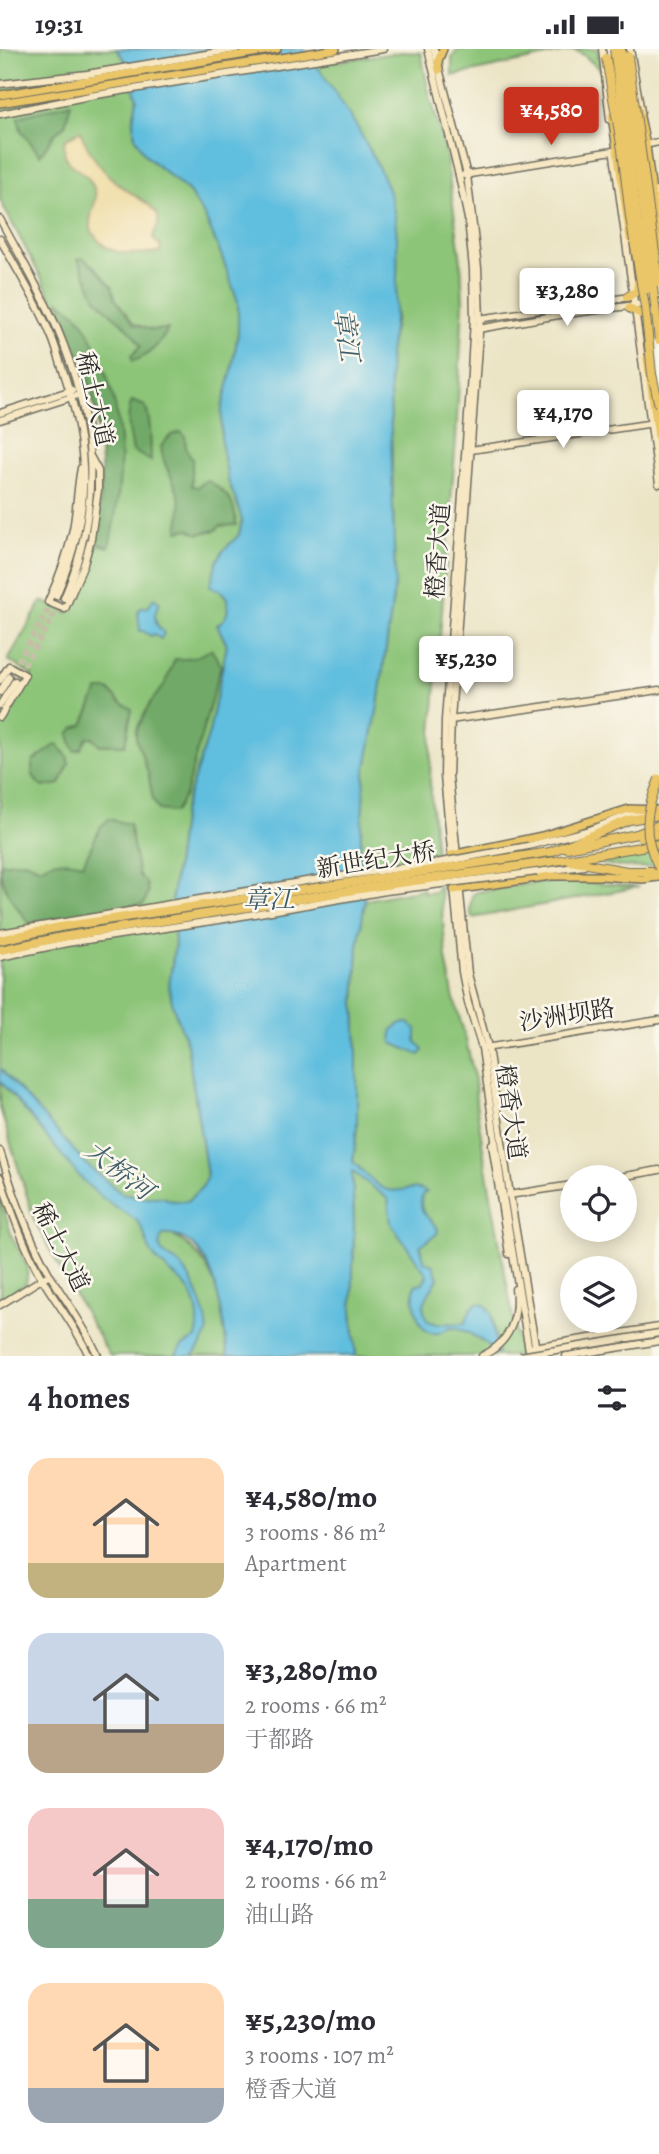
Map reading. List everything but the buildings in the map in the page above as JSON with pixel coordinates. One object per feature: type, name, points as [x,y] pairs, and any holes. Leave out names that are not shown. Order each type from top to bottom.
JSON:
[{"type":"highway","points":[[614,49],[659,389]]},
{"type":"highway","points":[[627,51],[659,282]]},
{"type":"highway","points":[[627,51],[659,340]]},
{"type":"highway","points":[[604,52],[622,150],[629,217],[659,406]]},
{"type":"highway","points":[[549,862],[570,861],[627,871],[658,873],[647,841],[646,827],[649,806],[659,779]]},
{"type":"highway","points":[[550,852],[629,820],[659,812]]},
{"type":"highway","points":[[550,852],[637,834],[659,825]]},
{"type":"highway","points":[[550,852],[659,833]]},
{"type":"highway","points":[[549,862],[659,845]]},
{"type":"highway","points":[[549,862],[644,850],[659,853]]},
{"type":"highway","name":"新世纪大桥","points":[[0,940],[60,927],[550,852]]},
{"type":"highway","name":"新世纪大桥","points":[[0,950],[62,937],[385,885],[549,862]]},
{"type":"main road","points":[[0,84],[236,49]]},
{"type":"main road","points":[[2,99],[277,49]]},
{"type":"main road","points":[[2,99],[336,49]]},
{"type":"main road","points":[[0,114],[90,96],[383,49]]},
{"type":"main road","name":"橙香大道","points":[[428,49],[463,175]]},
{"type":"main road","name":"橙香大道","points":[[434,49],[463,175],[477,255],[477,319],[448,720],[449,776],[462,972],[468,1003],[485,1048],[507,1196]]},
{"type":"main road","points":[[439,71],[438,61],[443,49]]},
{"type":"main road","points":[[627,51],[659,217]]},
{"type":"main road","points":[[604,52],[634,292],[659,444]]},
{"type":"main road","points":[[463,175],[659,142]]},
{"type":"main road","points":[[647,145],[659,249]]},
{"type":"main road","name":"稀土大道","points":[[0,219],[57,327],[74,393],[81,434],[85,477],[82,510],[68,570],[56,596]]},
{"type":"main road","name":"稀土大道","points":[[0,239],[50,333],[88,432],[90,508],[76,570],[64,598]]},
{"type":"main road","points":[[477,319],[634,292],[659,291]]},
{"type":"main road","points":[[476,329],[559,315],[637,310],[659,302]]},
{"type":"main road","points":[[0,413],[74,393]]},
{"type":"main road","points":[[0,420],[74,393]]},
{"type":"main road","points":[[468,450],[655,423]]},
{"type":"main road","points":[[655,423],[659,484]]},
{"type":"main road","points":[[83,460],[74,527],[62,571],[48,601],[65,609],[84,564],[91,539],[98,471],[90,454]]},
{"type":"main road","points":[[0,680],[9,666],[25,675],[0,717]]},
{"type":"main road","points":[[0,692],[12,679],[0,705]]},
{"type":"main road","points":[[448,720],[659,690]]},
{"type":"main road","points":[[454,854],[542,836],[629,810],[659,812]]},
{"type":"main road","points":[[0,933],[312,880],[430,865],[528,846],[586,831],[629,815],[659,812]]},
{"type":"main road","points":[[0,957],[67,943],[386,891],[580,866],[627,877],[658,873]]},
{"type":"main road","points":[[457,889],[551,876],[626,879],[658,873]]},
{"type":"main road","name":"沙洲坝路","points":[[485,1048],[659,1020]]},
{"type":"main road","name":"橙香大道","points":[[485,1048],[490,1100],[532,1347]]},
{"type":"main road","points":[[482,1356],[507,1337],[516,1308],[492,1152],[490,1100]]},
{"type":"main road","name":"稀土大道","points":[[0,1151],[27,1231],[98,1356]]},
{"type":"main road","points":[[637,1174],[659,1170]]},
{"type":"main road","name":"稀土大道","points":[[0,1177],[20,1236],[42,1279],[84,1343],[89,1356]]},
{"type":"main road","points":[[507,1196],[560,1187]]},
{"type":"main road","points":[[0,1305],[50,1275]]},
{"type":"main road","points":[[532,1347],[659,1327]]},
{"type":"main road","points":[[520,1356],[659,1333]]},
{"type":"main road","points":[[566,1356],[659,1343]]},
{"type":"main road","points":[[589,1356],[659,1343]]},
{"type":"main road","points":[[530,1356],[532,1347]]},
{"type":"main road","points":[[532,1347],[537,1356]]},
{"type":"green space","points":[[0,49],[116,49],[124,59],[137,99],[133,120],[135,137],[146,156],[189,192],[205,217],[238,302],[238,333],[232,370],[228,480],[242,521],[239,535],[223,551],[210,586],[221,591],[227,598],[228,613],[221,633],[227,645],[209,733],[183,812],[172,898],[175,944],[169,986],[173,1006],[187,1044],[207,1175],[203,1186],[188,1201],[172,1201],[163,1197],[172,1235],[188,1245],[209,1272],[220,1303],[228,1356],[110,1356],[34,1219],[0,1108],[0,726],[32,675],[8,660],[42,601],[68,613],[75,601],[95,543],[103,477],[90,388],[71,334],[0,200]]},
{"type":"green space","points":[[458,49],[598,49],[600,70],[584,55],[574,50],[452,76],[452,58]]},
{"type":"green space","points":[[402,52],[421,53],[445,149],[461,261],[463,303],[456,439],[431,746],[430,782],[436,854],[361,867],[365,772],[378,706],[395,582],[389,352],[396,318],[368,149],[316,64]]},
{"type":"green space","points":[[71,103],[65,125],[40,155],[21,130],[18,117]]},
{"type":"green space","points":[[83,258],[112,286],[115,298],[134,324],[151,330],[168,329],[149,353],[133,361],[131,356],[141,346],[129,329],[96,298],[78,259]]},
{"type":"green space","points":[[59,301],[78,316],[90,334],[102,362],[116,409],[120,476],[109,547],[95,543],[101,465],[95,406],[87,376]]},
{"type":"green space","points":[[132,401],[145,406],[150,426],[151,461],[133,451],[128,419]]},
{"type":"green space","points":[[181,432],[185,436],[186,449],[192,459],[192,486],[198,487],[207,480],[220,489],[232,504],[236,525],[220,526],[216,530],[198,534],[189,529],[178,531],[180,500],[161,446],[171,435]]},
{"type":"green space","points":[[211,649],[221,665],[185,795],[175,812],[159,810],[153,800],[136,731],[150,703],[165,684],[175,659],[194,657]]},
{"type":"green space","points":[[98,690],[109,690],[119,701],[132,709],[125,745],[100,745],[93,738],[87,737],[81,749],[75,751],[69,734],[74,728],[83,725]]},
{"type":"green space","points":[[57,744],[67,756],[69,764],[60,784],[43,787],[34,776],[33,761]]},
{"type":"green space","points":[[109,819],[129,824],[139,876],[146,882],[148,892],[144,904],[29,923],[5,888],[0,864],[25,861],[41,868],[56,861],[83,864],[101,826]]},
{"type":"green space","points":[[659,851],[659,865],[650,867],[623,867],[588,861]]},
{"type":"green space","points":[[565,881],[639,887],[472,918],[472,895],[477,892]]},
{"type":"green space","points":[[437,885],[440,885],[446,958],[475,1081],[486,1168],[520,1356],[356,1356],[352,1312],[352,1171],[357,1126],[355,1004],[358,946],[365,900],[423,889],[424,893],[436,892]]},
{"type":"green space","points":[[0,1196],[12,1237],[28,1268],[26,1284],[0,1300]]},
{"type":"sand","points":[[80,131],[94,157],[106,172],[148,204],[158,215],[158,225],[153,236],[161,246],[160,252],[136,254],[112,250],[94,235],[90,222],[95,191],[89,179],[65,157],[65,139]]},
{"type":"water","name":"章江","points":[[116,49],[304,49],[351,118],[373,156],[389,192],[397,249],[396,294],[389,353],[395,582],[378,706],[365,772],[360,849],[365,900],[358,946],[355,1004],[357,1126],[353,1162],[384,1189],[417,1189],[427,1192],[421,1200],[422,1210],[438,1229],[437,1234],[420,1246],[425,1262],[433,1265],[438,1278],[424,1304],[425,1315],[428,1321],[438,1324],[465,1323],[477,1303],[484,1304],[491,1313],[498,1354],[460,1329],[450,1328],[435,1334],[426,1331],[422,1326],[416,1312],[414,1290],[415,1285],[423,1283],[427,1275],[391,1224],[388,1199],[352,1171],[352,1312],[356,1356],[228,1356],[219,1301],[206,1262],[195,1247],[181,1238],[163,1235],[159,1246],[188,1276],[203,1307],[207,1326],[205,1339],[193,1356],[175,1356],[182,1346],[196,1338],[197,1309],[188,1288],[152,1254],[137,1221],[82,1179],[0,1081],[0,1068],[87,1165],[121,1193],[188,1201],[203,1186],[207,1175],[187,1044],[173,1006],[169,986],[175,944],[172,898],[183,812],[209,733],[227,645],[217,625],[227,613],[227,598],[221,591],[210,586],[217,561],[239,535],[242,521],[228,480],[221,442],[222,408],[238,333],[238,302],[205,217],[189,192],[146,156],[135,137],[133,120],[137,99],[124,59]]},
{"type":"water","points":[[154,598],[160,603],[155,615],[158,626],[164,633],[161,639],[154,634],[151,636],[140,631],[138,612],[141,608],[148,607]]},
{"type":"water","points":[[403,1023],[409,1023],[416,1029],[416,1042],[423,1051],[420,1055],[392,1043],[393,1030]]},
{"type":"tunnel","points":[[9,677],[56,596]]},
{"type":"tunnel","points":[[15,681],[64,598]]},
{"type":"water label","name":"大桥河","points":[[119,1170]]}]
